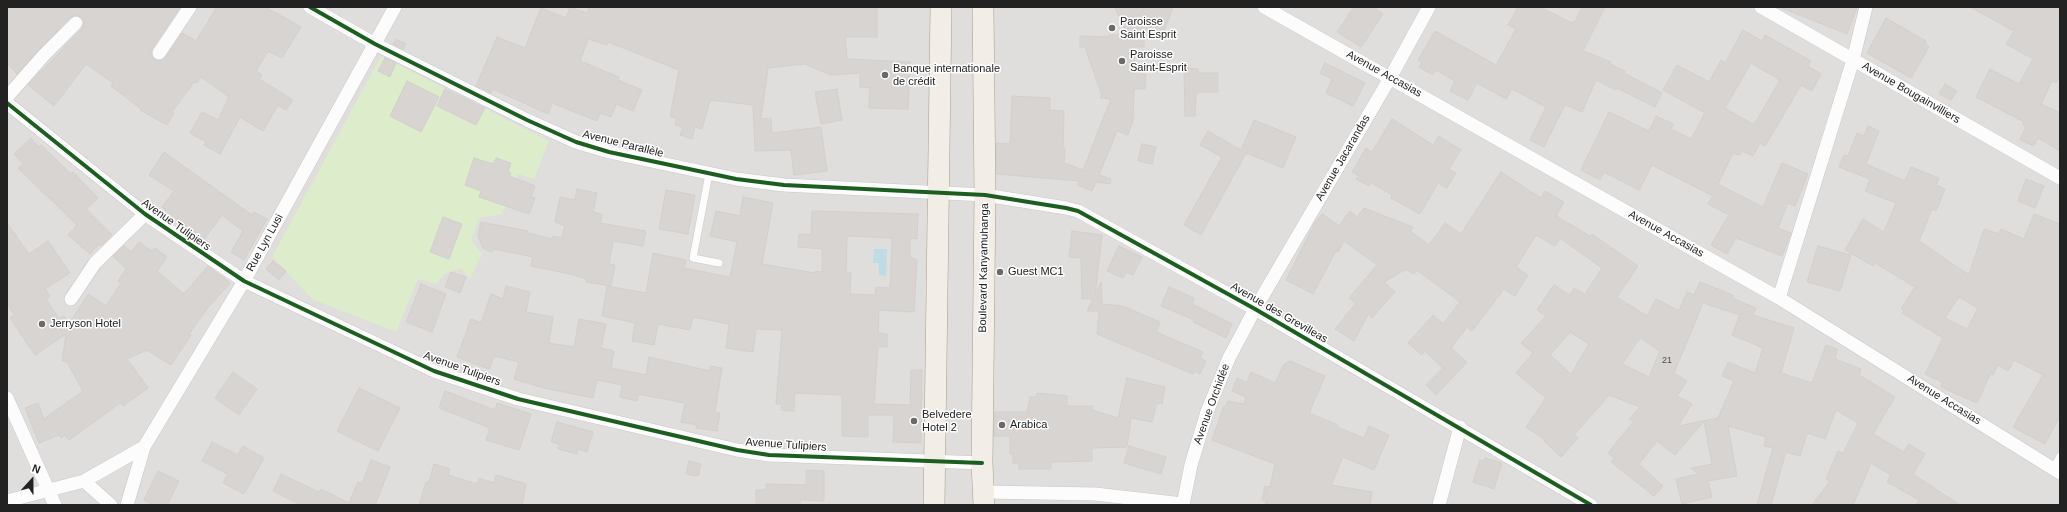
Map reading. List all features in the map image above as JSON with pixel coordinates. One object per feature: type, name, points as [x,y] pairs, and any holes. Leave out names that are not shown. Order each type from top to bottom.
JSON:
[{"type":"main road","points":[[934,505],[937,193],[941,7]]},
{"type":"main road","name":"Boulevard Kanyamuhanga","points":[[983,7],[985,195],[982,463],[984,498]]},
{"type":"street","points":[[159,53],[190,7]]},
{"type":"street","name":"Avenue Parallèle","points":[[310,7],[374,44],[527,120],[576,142],[609,152],[736,179],[784,185],[937,193]]},
{"type":"street","name":"Rue Lyn Lusi","points":[[7,502],[84,481],[144,447],[244,281],[395,7]]},
{"type":"street","name":"Avenue Accasias","points":[[1264,7],[1779,298],[2057,471]]},
{"type":"street","name":"Avenue Jacarandas","points":[[1255,309],[1390,78],[1429,7]]},
{"type":"street","name":"Avenue Bougainvilliers","points":[[1761,7],[2060,178]]},
{"type":"street","points":[[1779,298],[1853,60],[1866,7]]},
{"type":"street","points":[[7,97],[44,54],[76,23]]},
{"type":"street","name":"Avenue Tulipiers","points":[[7,103],[108,186],[145,214],[244,281],[434,371],[518,399],[737,450],[769,455],[982,463]]},
{"type":"street","name":"Avenue des Grevilleas","points":[[937,193],[985,195],[1066,208],[1078,212],[1255,309],[1592,505]]},
{"type":"street","points":[[71,299],[96,263],[145,214]]},
{"type":"street","name":"Avenue Orchidée","points":[[1183,504],[1191,465],[1207,412],[1229,358],[1255,309]]},
{"type":"street","points":[[7,398],[50,490],[55,505]]},
{"type":"street","points":[[1439,505],[1460,427]]},
{"type":"street","points":[[127,505],[144,447]]},
{"type":"street","points":[[84,481],[111,505]]},
{"type":"street","points":[[984,498],[1095,494],[1183,504]]},
{"type":"lane","points":[[709,174],[693,258],[719,263]]},
{"type":"lane","points":[[2057,471],[2060,456]]},
{"type":"shaded area","points":[[7,7],[2060,7],[2060,505],[7,505]]},
{"type":"green space","points":[[381,56],[549,141],[534,179],[518,174],[502,214],[480,218],[471,240],[482,254],[470,279],[461,268],[445,274],[437,284],[418,279],[396,332],[312,299],[272,257]]},
{"type":"water","points":[[874,249],[887,249],[886,276],[879,275],[879,263],[873,263]]},
{"type":"building","points":[[7,7],[180,7],[152,49],[152,57],[159,61],[166,57],[182,33],[196,41],[217,7],[265,7],[301,27],[282,58],[268,51],[256,71],[262,75],[259,79],[293,100],[286,110],[278,105],[263,131],[240,117],[220,154],[204,145],[206,142],[190,133],[202,112],[218,120],[229,97],[201,77],[197,83],[194,82],[172,112],[174,113],[167,125],[140,110],[141,109],[111,86],[113,83],[86,64],[54,106],[28,85],[82,29],[84,21],[78,15],[70,17],[17,74],[7,64]]},
{"type":"building","points":[[570,7],[587,13],[589,7],[877,7],[877,37],[845,37],[847,59],[910,62],[908,109],[869,108],[870,88],[860,87],[860,73],[831,75],[805,64],[768,68],[761,119],[771,118],[772,133],[821,127],[827,171],[794,175],[791,150],[755,151],[753,105],[710,100],[702,129],[695,127],[692,139],[680,135],[683,127],[675,125],[677,118],[670,117],[679,70],[608,42],[607,45],[588,39],[580,61],[619,77],[618,80],[642,90],[633,111],[616,104],[611,117],[600,113],[597,121],[552,103],[548,114],[493,89],[491,93],[476,86],[497,37],[525,48],[541,8],[566,18]]},
{"type":"building","points":[[1115,7],[1173,7],[1164,31],[1144,31],[1144,47],[1135,47],[1134,74],[1146,74],[1145,89],[1134,89],[1133,120],[1128,135],[1117,131],[1099,175],[1111,179],[1110,184],[1096,182],[1092,191],[1077,185],[1079,181],[997,174],[996,143],[1010,144],[1012,96],[1050,98],[1050,110],[1064,111],[1064,163],[1083,170],[1111,99],[1101,98],[1101,93],[1085,47],[1080,47],[1080,36],[1109,37],[1109,35],[1127,35]]},
{"type":"building","points":[[1354,7],[1373,7],[1383,14],[1361,47],[1337,32]]},
{"type":"building","points":[[1518,7],[1540,7],[1572,23],[1574,21],[1575,22],[1582,7],[1605,7],[1583,51],[1611,62],[1610,64],[1625,71],[1624,73],[1662,93],[1655,107],[1617,88],[1616,90],[1596,80],[1582,112],[1565,105],[1544,147],[1530,140],[1546,107],[1512,89],[1506,99],[1477,83],[1468,100],[1450,91],[1455,81],[1436,70],[1433,75],[1419,67],[1422,62],[1418,60],[1435,31],[1496,65],[1516,29],[1508,25]]},
{"type":"building","points":[[1779,7],[1857,7],[1847,34]]},
{"type":"building","points":[[1970,7],[2060,7],[2060,76],[2056,83],[2052,81],[2041,104],[2060,113],[2060,151],[2038,138],[2034,146],[2020,140],[2026,126],[2022,124],[2024,122],[1976,97],[1990,69],[2019,84],[2033,59],[2006,44],[2014,31]]},
{"type":"building","points":[[1886,18],[1926,41],[1925,44],[1929,47],[1911,78],[1867,53]]},
{"type":"building","points":[[1743,30],[1762,41],[1765,35],[1811,61],[1808,66],[1821,74],[1812,91],[1801,85],[1765,146],[1760,143],[1753,156],[1742,151],[1740,155],[1733,153],[1718,184],[1763,207],[1782,163],[1808,174],[1795,206],[1788,203],[1778,228],[1791,233],[1782,256],[1736,238],[1727,254],[1711,245],[1729,215],[1708,204],[1713,196],[1652,165],[1639,190],[1604,172],[1600,180],[1581,170],[1609,112],[1649,131],[1656,116],[1673,124],[1671,129],[1691,139],[1705,113],[1663,90],[1677,65],[1709,82],[1721,60],[1725,63]],"holes":[[[1751,63],[1780,80],[1754,125],[1725,108]]]},
{"type":"building","points":[[396,39],[406,44],[403,49],[393,44]]},
{"type":"building","points":[[385,58],[396,63],[390,77],[378,71]]},
{"type":"building","points":[[1325,63],[1365,83],[1353,106],[1326,93],[1332,79],[1320,73]]},
{"type":"building","points":[[1184,68],[1198,69],[1198,73],[1218,73],[1218,92],[1196,92],[1195,116],[1185,116]]},
{"type":"building","points":[[407,81],[439,97],[421,132],[390,116]]},
{"type":"building","points":[[1945,84],[1957,91],[1951,100],[1939,94]]},
{"type":"building","points":[[445,89],[485,108],[476,125],[437,106]]},
{"type":"building","points":[[837,89],[842,120],[821,124],[815,92]]},
{"type":"building","points":[[1392,119],[1433,145],[1439,136],[1461,150],[1449,169],[1456,173],[1447,188],[1438,183],[1420,214],[1391,198],[1392,195],[1370,182],[1369,186],[1356,179],[1359,176],[1352,172],[1366,148],[1372,152]]},
{"type":"building","points":[[1254,120],[1296,137],[1283,168],[1246,153],[1201,235],[1184,225],[1222,157],[1200,145],[1208,131],[1241,150]]},
{"type":"building","points":[[1868,126],[1879,131],[1866,164],[1905,181],[1911,167],[1939,178],[1936,185],[1945,189],[1936,211],[1932,209],[1919,241],[1969,275],[1984,229],[1999,234],[2001,229],[2024,239],[2034,214],[2060,224],[2060,416],[2045,444],[2013,427],[2043,375],[2014,360],[2008,371],[1998,365],[1993,375],[1991,373],[1977,403],[1941,387],[1942,382],[1925,374],[1943,338],[1902,313],[1904,311],[1901,309],[1915,287],[1875,263],[1873,266],[1845,250],[1863,219],[1884,232],[1896,203],[1865,191],[1870,179],[1839,167],[1844,155],[1848,156],[1857,133],[1864,136]],"holes":[[[1959,297],[1978,308],[1967,329],[1945,318]]]},
{"type":"building","points":[[31,138],[39,147],[41,145],[71,174],[73,172],[98,198],[86,209],[112,235],[101,246],[99,244],[90,254],[68,235],[77,225],[18,168],[23,164],[14,154]]},
{"type":"building","points":[[1142,144],[1156,147],[1152,164],[1138,161]]},
{"type":"building","points":[[164,152],[252,215],[254,212],[267,219],[244,260],[231,252],[243,231],[222,215],[203,241],[162,207],[174,191],[149,175]]},
{"type":"building","points":[[474,158],[493,164],[496,158],[511,163],[508,172],[511,173],[510,176],[535,186],[531,197],[535,198],[529,214],[479,197],[481,191],[465,185]]},
{"type":"building","points":[[1501,172],[1541,198],[1545,191],[1564,202],[1556,216],[1590,236],[1592,234],[1638,266],[1617,297],[1647,316],[1656,299],[1679,311],[1687,292],[1694,295],[1700,282],[1733,295],[1732,298],[1756,308],[1753,315],[1794,328],[1781,373],[1812,383],[1826,345],[1837,349],[1835,359],[1861,369],[1859,375],[1895,397],[1873,434],[1904,452],[1909,444],[1925,454],[1913,474],[1960,505],[1916,505],[1919,500],[1887,482],[1891,475],[1871,463],[1853,505],[1812,505],[1830,481],[1826,479],[1838,451],[1843,453],[1858,423],[1836,410],[1825,439],[1807,433],[1800,456],[1786,452],[1771,505],[1757,505],[1773,448],[1764,446],[1766,437],[1728,426],[1737,476],[1708,481],[1712,497],[1682,504],[1676,479],[1698,474],[1691,468],[1712,464],[1704,421],[1675,455],[1657,441],[1639,464],[1663,486],[1654,496],[1611,462],[1614,458],[1608,453],[1633,422],[1629,419],[1640,407],[1609,395],[1574,435],[1578,438],[1561,457],[1544,441],[1545,440],[1526,427],[1546,398],[1516,373],[1533,353],[1521,343],[1546,316],[1537,310],[1554,285],[1570,295],[1574,288],[1585,294],[1602,268],[1560,238],[1555,246],[1536,235],[1516,267],[1528,275],[1515,296],[1504,289],[1472,331],[1467,327],[1451,348],[1467,362],[1436,395],[1426,385],[1443,368],[1425,351],[1422,355],[1408,343],[1433,315],[1443,324],[1460,302],[1417,270],[1414,274],[1406,269],[1384,282],[1395,292],[1372,318],[1368,314],[1354,341],[1335,329],[1356,303],[1349,298],[1377,265],[1344,241],[1338,252],[1336,251],[1313,294],[1286,280],[1315,223],[1322,214],[1339,226],[1350,211],[1357,217],[1364,208],[1413,227],[1410,231],[1429,245],[1445,223],[1461,234]],"holes":[[[1703,303],[1740,315],[1732,335],[1763,348],[1755,373],[1728,362],[1722,376],[1734,381],[1718,418],[1678,426],[1692,404],[1677,396],[1687,381],[1674,373]],[[1570,332],[1589,344],[1571,374],[1550,355]],[[1640,338],[1660,351],[1649,377],[1622,364]]]},
{"type":"building","points":[[2026,179],[2044,186],[2035,208],[2018,201]]},
{"type":"building","points":[[577,189],[597,193],[593,212],[602,214],[600,223],[646,231],[643,246],[613,241],[609,264],[615,265],[611,286],[586,282],[587,279],[570,274],[531,266],[533,257],[494,249],[491,252],[483,248],[478,236],[481,222],[528,231],[528,233],[552,239],[553,236],[562,238],[565,226],[555,222],[560,197],[575,200]]},
{"type":"building","points":[[666,190],[695,195],[688,234],[659,229]]},
{"type":"building","points":[[743,197],[773,203],[762,264],[815,273],[815,271],[822,272],[822,249],[798,247],[799,234],[811,235],[812,211],[918,214],[917,239],[910,238],[910,257],[917,260],[914,312],[879,310],[878,333],[887,334],[887,347],[878,346],[874,404],[910,405],[911,370],[922,370],[921,443],[893,442],[894,415],[868,415],[868,437],[842,436],[842,395],[795,393],[794,411],[781,410],[782,404],[776,404],[782,330],[756,329],[753,352],[726,348],[729,324],[693,317],[690,330],[658,324],[654,345],[632,341],[635,323],[602,316],[607,286],[646,293],[653,253],[686,260],[684,268],[730,277],[737,242],[710,236],[716,211],[740,216]],"holes":[[[847,236],[892,238],[890,288],[876,287],[875,295],[850,294],[851,273],[846,273]]]},
{"type":"building","points":[[443,217],[462,224],[449,259],[430,252]]},
{"type":"building","points":[[7,223],[29,254],[48,241],[70,273],[45,289],[50,296],[46,299],[59,319],[64,316],[69,324],[88,294],[106,306],[121,283],[118,281],[126,269],[113,256],[124,246],[131,252],[139,242],[152,251],[155,248],[167,257],[157,271],[184,294],[208,266],[230,283],[207,309],[189,334],[191,335],[171,365],[147,350],[127,359],[148,388],[123,406],[120,403],[69,440],[65,435],[61,438],[59,435],[39,443],[25,408],[38,403],[44,419],[83,391],[67,362],[62,361],[66,334],[35,355],[10,318],[14,315],[7,303]]},
{"type":"building","points":[[1072,231],[1102,235],[1095,294],[1101,282],[1102,304],[1123,306],[1160,322],[1156,332],[1203,352],[1200,358],[1206,361],[1200,374],[1194,371],[1193,374],[1097,334],[1099,311],[1087,311],[1093,299],[1082,299],[1081,258],[1069,257]]},
{"type":"building","points":[[1119,246],[1142,257],[1133,275],[1126,272],[1123,278],[1107,271]]},
{"type":"building","points":[[1818,246],[1851,255],[1840,291],[1807,282]]},
{"type":"building","points":[[273,261],[286,271],[279,280],[266,269]]},
{"type":"building","points":[[451,272],[466,277],[460,293],[445,287]]},
{"type":"building","points":[[421,284],[446,294],[432,332],[406,322]]},
{"type":"building","points":[[506,286],[530,292],[526,312],[553,317],[549,343],[574,347],[579,319],[606,324],[601,348],[614,351],[611,368],[646,375],[649,357],[710,371],[710,366],[722,368],[715,412],[720,413],[717,431],[696,428],[697,425],[681,422],[685,403],[638,394],[637,401],[620,397],[622,385],[597,380],[593,398],[544,388],[514,379],[519,362],[494,356],[489,369],[457,357],[471,319],[481,323],[491,294],[503,299]]},
{"type":"building","points":[[1169,287],[1194,298],[1192,304],[1232,324],[1226,338],[1193,322],[1194,320],[1161,306]]},
{"type":"building","points":[[1290,361],[1325,376],[1309,413],[1364,438],[1369,426],[1389,435],[1374,470],[1343,457],[1331,485],[1372,492],[1370,505],[1265,505],[1266,501],[1262,500],[1265,486],[1270,487],[1275,464],[1212,440],[1224,406],[1226,406],[1228,401],[1244,404],[1246,397],[1232,391],[1237,378],[1247,383],[1251,372],[1275,383],[1284,364]]},
{"type":"building","points":[[233,372],[257,389],[239,415],[215,398]]},
{"type":"building","points":[[1127,378],[1165,387],[1162,404],[1157,403],[1152,422],[1131,418],[1127,447],[1092,448],[1092,461],[1051,462],[1051,469],[1019,469],[1019,463],[1013,463],[1013,454],[1010,454],[1010,436],[994,436],[995,412],[1027,412],[1030,397],[1036,397],[1037,393],[1067,396],[1067,406],[1092,406],[1092,410],[1118,418]]},
{"type":"building","points":[[359,388],[400,408],[378,451],[337,431]]},
{"type":"building","points":[[445,391],[495,410],[497,403],[531,414],[519,450],[486,440],[490,428],[439,408]]},
{"type":"building","points":[[557,422],[593,432],[587,452],[578,449],[577,454],[558,449],[559,444],[551,442]]},
{"type":"building","points":[[212,442],[238,455],[243,446],[264,458],[244,494],[223,483],[228,474],[202,461]]},
{"type":"building","points":[[1129,446],[1166,457],[1161,474],[1124,463]]},
{"type":"building","points":[[1485,458],[1502,463],[1494,489],[1473,482],[1480,460],[1484,461]]},
{"type":"building","points":[[371,460],[390,467],[375,505],[301,505],[273,491],[281,474],[319,492],[321,489],[349,503],[358,482],[362,484]]},
{"type":"building","points":[[689,461],[701,464],[698,476],[686,474]]},
{"type":"building","points":[[434,464],[450,469],[448,475],[477,484],[479,478],[494,483],[496,475],[526,484],[522,505],[419,505],[426,482],[429,482]]},
{"type":"building","points":[[806,470],[824,471],[824,501],[800,500],[800,505],[756,505],[756,490],[766,490],[766,484],[806,485]]},
{"type":"building","points":[[158,471],[179,481],[167,505],[153,505],[144,500]]},
{"type":"cycle path","points":[[310,7],[375,44],[527,120],[576,142],[609,152],[736,179],[784,185],[985,195],[1078,211],[1255,309],[1591,505]]},
{"type":"cycle path","points":[[7,103],[145,214],[244,281],[434,371],[518,399],[737,450],[769,455],[982,463]]},
{"type":"place","name":"Paroisse Saint Esprit","points":[[1112,28]]},
{"type":"place","name":"Paroisse Saint-Esprit","points":[[1122,61]]},
{"type":"place","name":"Banque internationale de crédit","points":[[885,75]]},
{"type":"place","name":"Guest MC1","points":[[1000,272]]},
{"type":"place","name":"Jerryson Hotel","points":[[42,324]]},
{"type":"place","name":"Belvedere Hotel 2","points":[[914,421]]},
{"type":"place","name":"Arabica","points":[[1002,425]]}]
